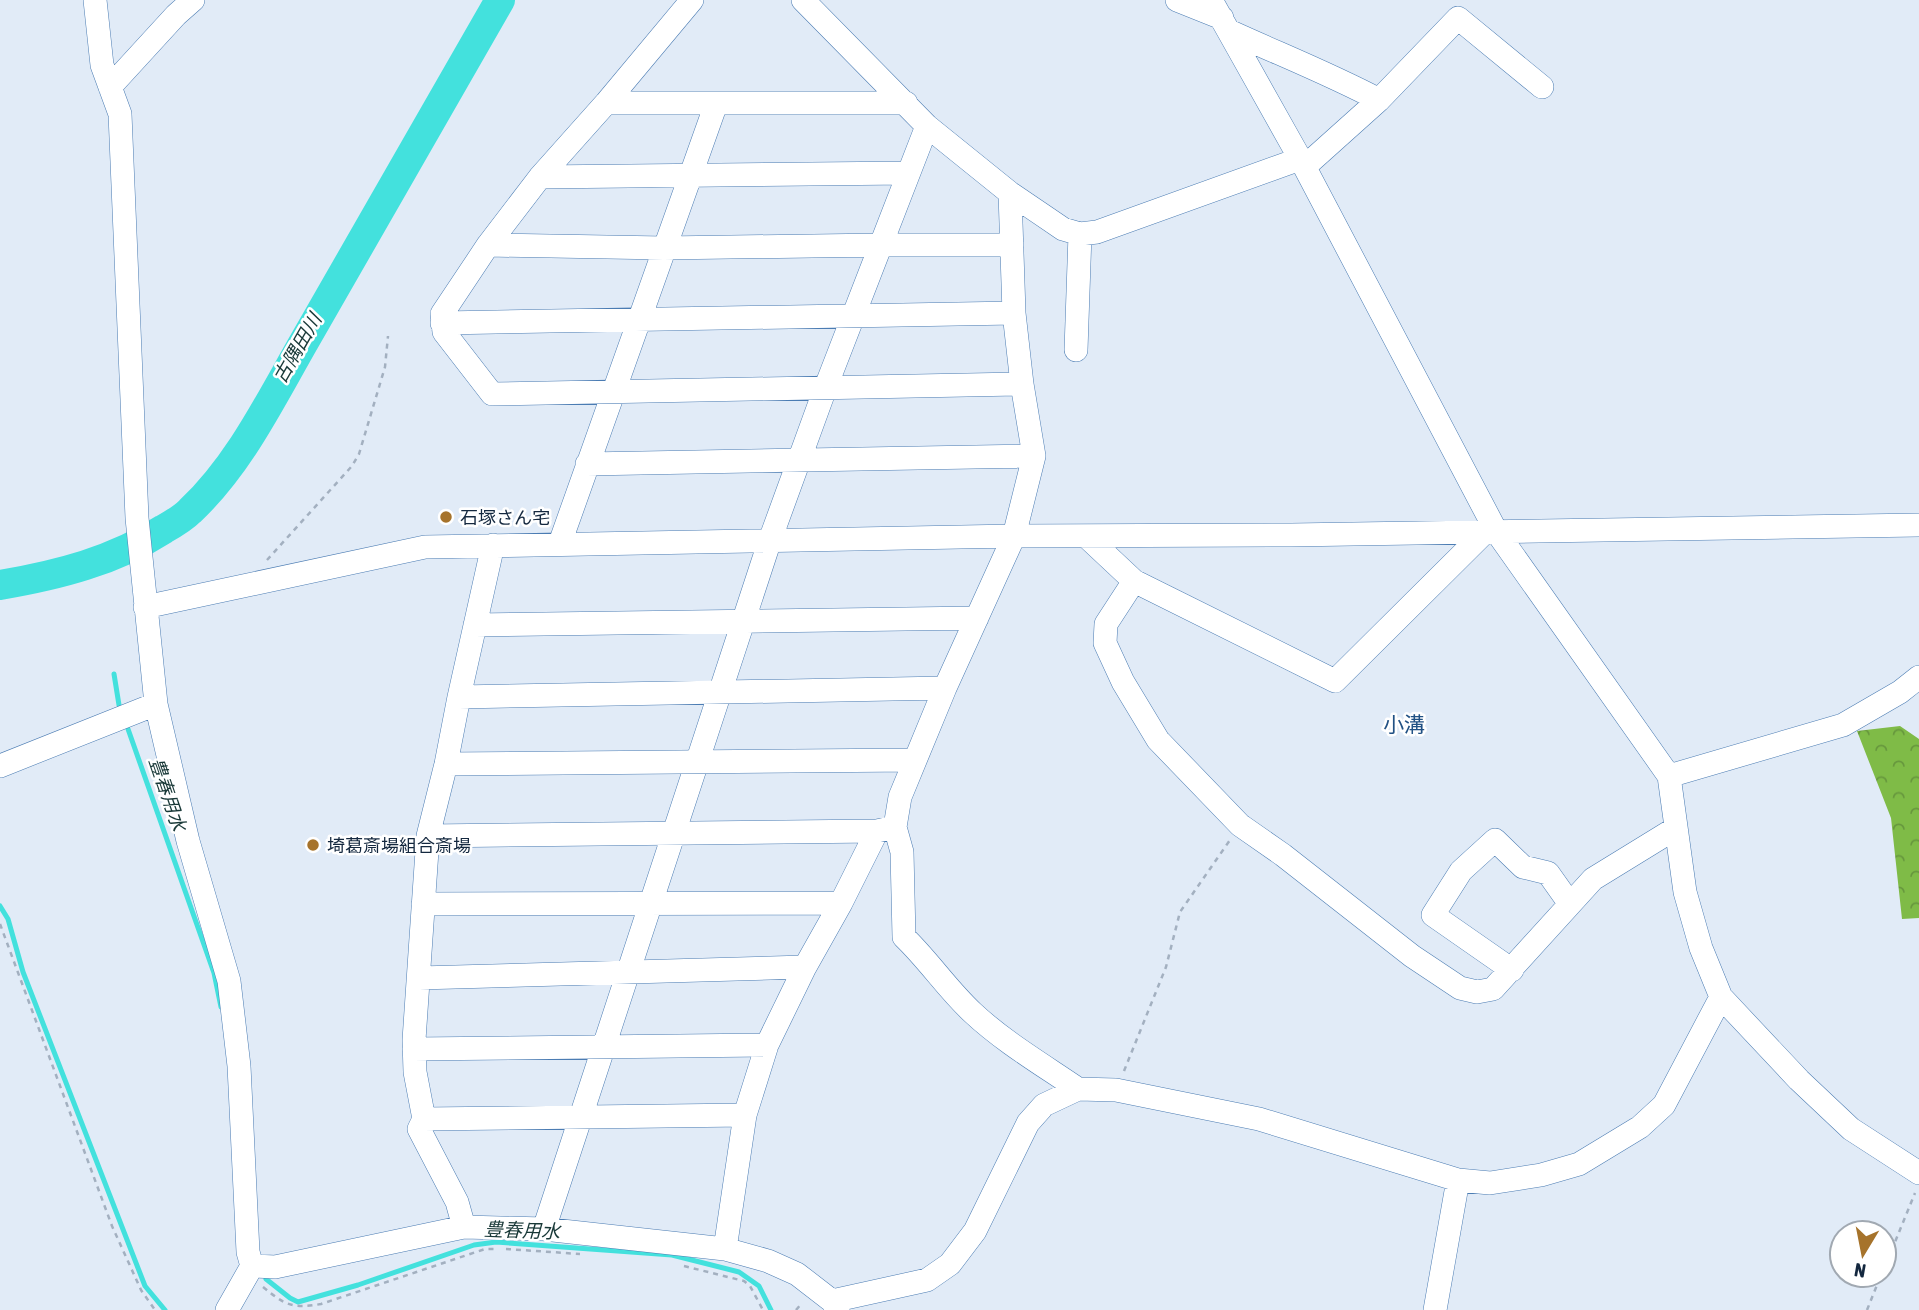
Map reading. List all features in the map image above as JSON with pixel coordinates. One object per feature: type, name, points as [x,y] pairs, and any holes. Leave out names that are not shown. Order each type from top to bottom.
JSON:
[{"type":"street","points":[[95,0],[102,65],[120,114],[137,518],[156,704],[188,841],[229,981],[239,1066],[248,1252],[254,1274]]},
{"type":"street","points":[[110,88],[193,0]]},
{"type":"street","points":[[692,0],[540,177],[488,245],[442,314],[444,332],[492,394],[1022,384]]},
{"type":"street","points":[[803,0],[927,126],[1010,193],[1063,229],[1080,234],[1097,232],[1301,162],[1311,161],[1379,100],[1458,19],[1542,87]]},
{"type":"street","points":[[1178,0],[1221,16],[1277,53],[1327,73],[1379,100]]},
{"type":"street","points":[[1221,16],[1301,162],[1491,531],[1669,776],[1685,892],[1701,948],[1721,997],[1799,1080],[1851,1129],[1919,1173]]},
{"type":"street","points":[[606,103],[906,103]]},
{"type":"street","points":[[560,543],[716,104]]},
{"type":"street","points":[[544,1228],[770,540],[825,389],[927,126]]},
{"type":"street","points":[[540,177],[908,173]]},
{"type":"street","points":[[725,1248],[745,1115],[767,1045],[805,967],[886,829],[945,688],[1014,536],[1034,456],[1014,313],[1010,193]]},
{"type":"street","points":[[1076,351],[1080,234]]},
{"type":"street","points":[[488,245],[664,248],[1012,245]]},
{"type":"street","points":[[442,323],[1014,313]]},
{"type":"street","points":[[587,464],[1034,456]]},
{"type":"street","points":[[145,607],[425,547],[1014,536],[1919,525]]},
{"type":"street","points":[[1086,536],[1133,581],[1335,681],[1491,531]]},
{"type":"street","points":[[464,1227],[457,1202],[419,1129],[424,1119],[415,1072],[414,1049],[428,836],[493,545]]},
{"type":"street","points":[[1133,581],[1106,624],[1105,643],[1123,682],[1158,740],[1240,825],[1298,866],[1412,956],[1460,988],[1477,992],[1493,989],[1593,879],[1676,828]]},
{"type":"street","points":[[475,625],[977,618]]},
{"type":"street","points":[[1669,776],[1843,724],[1900,692],[1919,677]]},
{"type":"street","points":[[459,697],[945,688]]},
{"type":"street","points":[[0,766],[156,704]]},
{"type":"street","points":[[446,764],[915,760]]},
{"type":"street","points":[[428,836],[886,829]]},
{"type":"street","points":[[886,829],[902,852],[904,937],[973,1013],[1006,1040],[1078,1089]]},
{"type":"street","points":[[1512,970],[1433,915],[1461,871],[1495,840],[1523,867],[1548,873],[1570,904]]},
{"type":"street","points":[[423,904],[841,903]]},
{"type":"street","points":[[419,978],[805,967]]},
{"type":"street","points":[[227,1310],[254,1274],[275,1267],[464,1227],[544,1228],[725,1248],[768,1261],[797,1275],[835,1306],[928,1280],[950,1264],[975,1231],[1028,1123],[1044,1105],[1078,1089],[1116,1090],[1259,1119],[1458,1180],[1490,1183],[1541,1175],[1579,1164],[1640,1127],[1664,1105],[1721,997]]},
{"type":"street","points":[[414,1049],[767,1045]]},
{"type":"street","points":[[424,1119],[745,1115]]},
{"type":"street","points":[[1435,1310],[1458,1180]]},
{"type":"path","points":[[262,582],[267,559],[352,466],[359,454],[385,367],[388,335]]},
{"type":"path","points":[[1116,1090],[1166,967],[1180,912],[1240,825]]},
{"type":"path","points":[[0,925],[112,1226],[141,1290],[155,1310]]},
{"type":"path","points":[[1898,1235],[1919,1184]]},
{"type":"path","points":[[254,1274],[290,1305],[312,1308],[485,1249],[584,1255]]},
{"type":"path","points":[[682,1265],[744,1281],[750,1286],[763,1310]]},
{"type":"path","points":[[1867,1310],[1875,1289]]},
{"type":"green space","points":[[1900,726],[1919,739],[1919,918],[1902,919],[1891,818],[1857,731]]},
{"type":"waterway","name":"古隅田川","points":[[0,585],[43,577],[125,550],[181,518],[208,493],[267,408],[500,0]]},
{"type":"waterway","name":"豊春用水","points":[[114,674],[119,705]]},
{"type":"waterway","name":"豊春用水","points":[[128,729],[214,973],[221,1007]]},
{"type":"waterway","name":"豊春用水","points":[[0,906],[8,919],[23,972],[145,1286],[165,1310]]},
{"type":"waterway","name":"豊春用水","points":[[266,1279],[298,1302],[358,1285],[474,1245],[496,1242],[672,1255],[739,1272],[759,1286],[771,1310]]},
{"type":"place","name":"石塚さん宅","points":[[446,517]]},
{"type":"place","name":"埼葛斎場組合斎場","points":[[313,845]]},
{"type":"district","name":"小溝","points":[[1404,724]]}]
